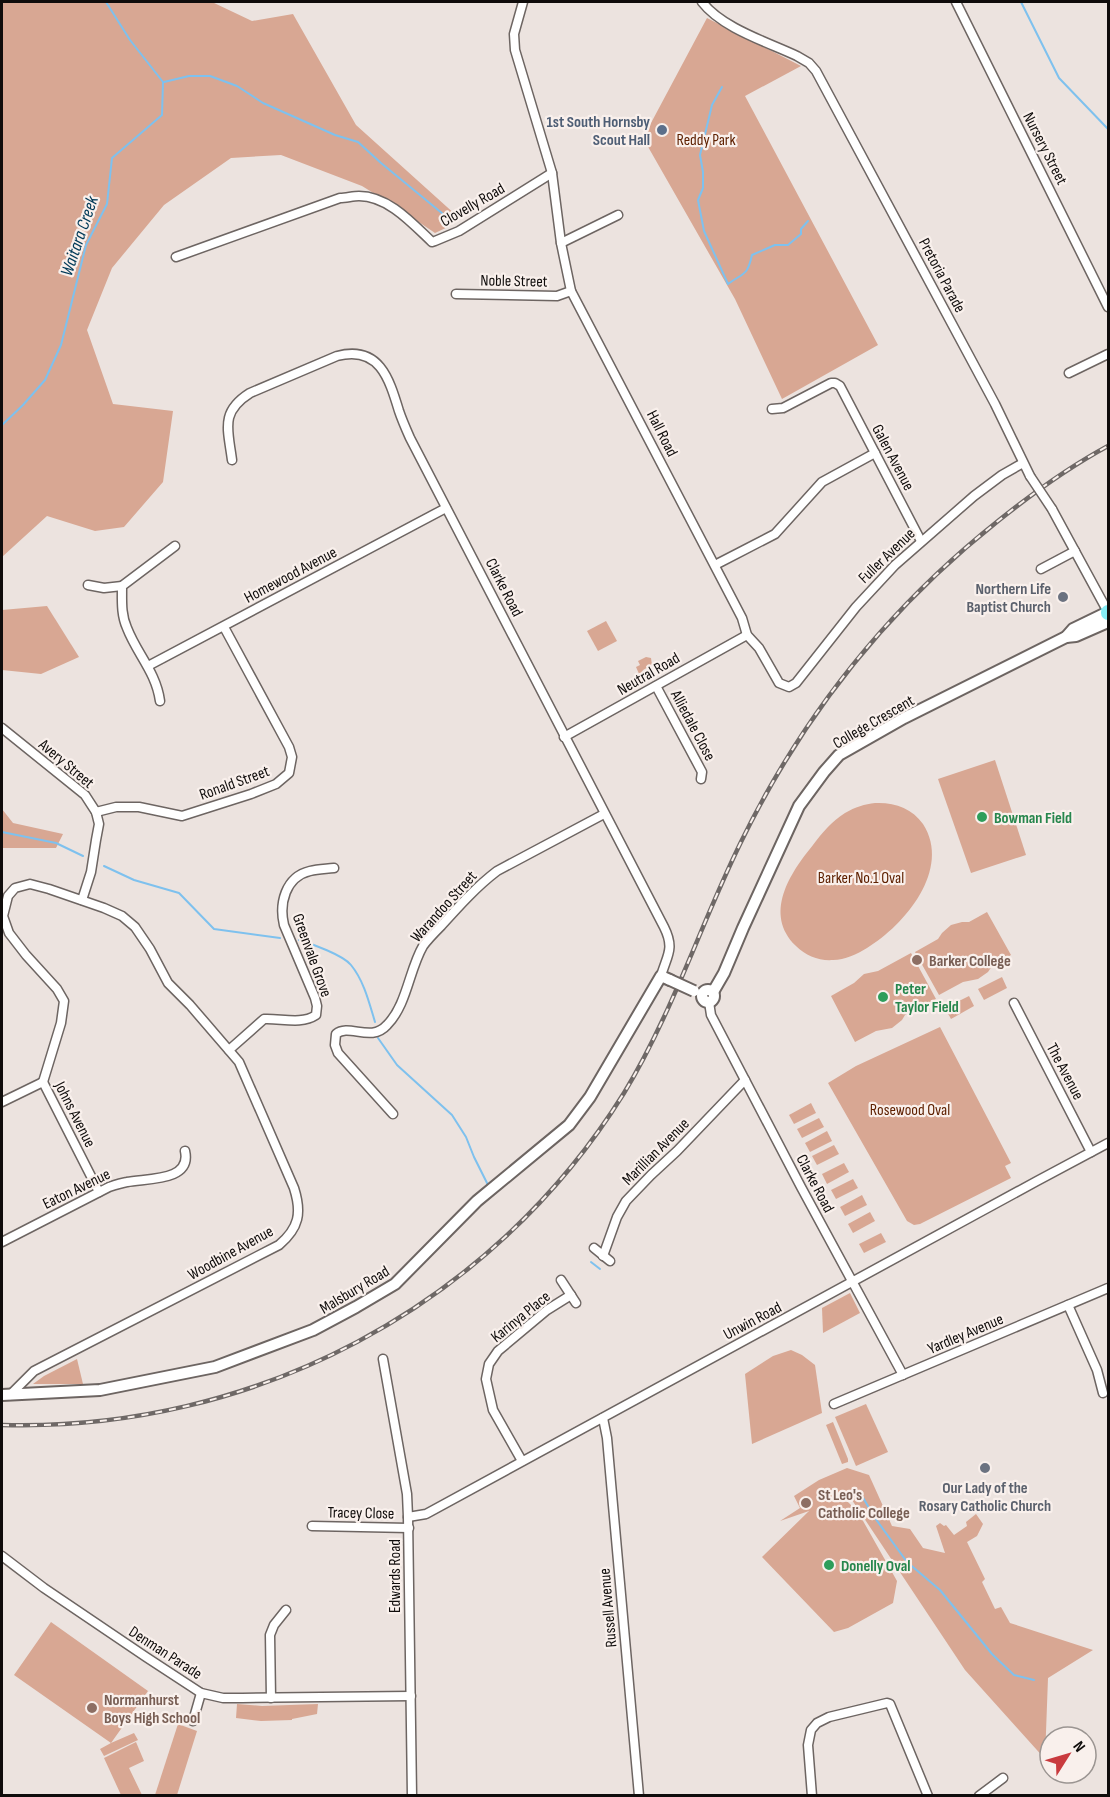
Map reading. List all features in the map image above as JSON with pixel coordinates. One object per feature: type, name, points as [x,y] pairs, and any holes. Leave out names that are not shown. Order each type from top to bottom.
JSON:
[{"type":"street","points":[[523,2],[514,34],[515,50],[552,173]]},
{"type":"street","name":"Pretoria Parade","points":[[702,2],[721,21],[797,56],[809,63],[816,71],[994,404],[1023,464],[1052,509],[1108,612]]},
{"type":"street","name":"Nursery Street","points":[[956,2],[1108,307]]},
{"type":"street","name":"Hall Road","points":[[552,173],[561,243],[571,291],[742,618],[747,634],[759,648],[779,683],[789,687]]},
{"type":"street","name":"Clovelly Road","points":[[176,257],[340,198],[361,196],[373,199],[399,212],[432,242],[459,231],[552,173]]},
{"type":"street","points":[[561,243],[618,215]]},
{"type":"street","name":"Noble Street","points":[[456,294],[557,296],[571,291]]},
{"type":"street","name":"Clarke Road","points":[[232,460],[230,412],[242,398],[347,353],[361,355],[379,364],[386,374],[410,438],[669,937],[670,948],[666,978]]},
{"type":"street","points":[[1069,373],[1108,354]]},
{"type":"street","name":"Galen Avenue","points":[[772,409],[783,408],[831,383],[840,386],[921,541]]},
{"type":"street","points":[[715,566],[775,534],[822,482],[875,453]]},
{"type":"street","name":"Fuller Avenue","points":[[789,687],[804,674],[876,584],[921,541],[974,496],[1023,464]]},
{"type":"street","name":"Homewood Avenue","points":[[148,666],[446,508]]},
{"type":"street","points":[[88,585],[104,588],[122,586],[175,546]]},
{"type":"street","points":[[1041,569],[1075,551]]},
{"type":"street","points":[[122,586],[123,616],[127,629],[148,666],[158,689],[160,701]]},
{"type":"street","name":"College Crescent","points":[[705,995],[724,973],[799,806],[824,772],[840,755],[904,718],[1066,637],[1073,630],[1108,612]]},
{"type":"street","name":"College Crescent","points":[[1066,637],[1076,636],[1108,622]]},
{"type":"street","name":"Ronald Street","points":[[96,812],[116,807],[139,807],[182,816],[276,784],[290,773],[292,757],[289,747],[224,627]]},
{"type":"street","name":"Neutral Road","points":[[564,737],[747,634]]},
{"type":"street","name":"Alliedale Close","points":[[656,686],[702,772],[701,779]]},
{"type":"street","name":"Avery Street","points":[[2,728],[85,795],[96,812],[99,824],[91,872],[82,900]]},
{"type":"street","name":"Warandoo Street","points":[[393,1114],[338,1053],[335,1046],[336,1034],[348,1030],[361,1034],[383,1029],[395,1014],[424,945],[481,883],[497,871],[604,814]]},
{"type":"street","name":"Greenvale Grove","points":[[229,1050],[264,1019],[303,1020],[316,1015],[315,998],[284,925],[281,903],[285,891],[295,879],[308,871],[334,868]]},
{"type":"street","name":"Woodbine Avenue","points":[[6,1395],[34,1371],[279,1245],[289,1236],[299,1213],[299,1203],[238,1062],[190,1005],[168,983],[135,927],[122,916],[82,900],[30,884],[15,888],[8,896],[3,916],[9,933],[57,989],[64,1001],[61,1023],[43,1082]]},
{"type":"street","points":[[666,978],[705,995]]},
{"type":"street","name":"Malsbury Road","points":[[6,1395],[100,1390],[215,1367],[313,1330],[395,1284],[477,1201],[569,1125],[590,1097],[666,978]]},
{"type":"street","name":"Clarke Road","points":[[705,995],[711,1015],[903,1375]]},
{"type":"street","name":"The Avenue","points":[[1014,1004],[1091,1152]]},
{"type":"street","name":"Marillian Avenue","points":[[594,1248],[606,1258],[617,1217],[626,1201],[746,1080]]},
{"type":"street","points":[[2,1102],[43,1082]]},
{"type":"street","name":"Johns Avenue","points":[[43,1082],[99,1192]]},
{"type":"street","name":"Unwin Road","points":[[408,1517],[426,1514],[1108,1143]]},
{"type":"street","name":"Eaton Avenue","points":[[2,1242],[99,1192],[125,1182],[166,1177],[178,1172],[186,1162],[186,1151]]},
{"type":"street","name":"Karinya Place","points":[[561,1280],[576,1303]]},
{"type":"street","name":"Yardley Avenue","points":[[834,1404],[1108,1288]]},
{"type":"street","name":"Karinya Place","points":[[522,1461],[494,1410],[486,1379],[489,1364],[506,1344],[547,1310],[571,1295]]},
{"type":"street","points":[[1068,1305],[1097,1370],[1103,1393]]},
{"type":"street","name":"Edwards Road","points":[[382,1359],[406,1494],[409,1528],[412,1796]]},
{"type":"street","points":[[1097,1370],[1108,1369]]},
{"type":"street","name":"Russell Avenue","points":[[603,1418],[607,1438],[639,1796]]},
{"type":"street","name":"Tracey Close","points":[[312,1526],[409,1528]]},
{"type":"street","name":"Denman Parade","points":[[2,1556],[44,1588],[201,1693],[223,1698],[411,1696]]},
{"type":"street","points":[[271,1698],[270,1635],[274,1625],[286,1610]]},
{"type":"street","points":[[193,1721],[201,1693]]},
{"type":"street","points":[[812,1796],[808,1745],[811,1730],[817,1723],[829,1717],[886,1703],[890,1704],[928,1796]]},
{"type":"street","points":[[979,1796],[1003,1778]]},
{"type":"green space","points":[[2,2],[212,2],[252,21],[293,14],[356,125],[457,216],[450,226],[435,233],[362,186],[281,155],[231,158],[164,205],[112,268],[87,330],[113,404],[173,411],[163,482],[124,527],[95,531],[47,516],[2,557]]},
{"type":"green space","name":"Reddy Park","points":[[707,18],[801,66],[745,96],[878,345],[782,399],[735,299],[643,138]]},
{"type":"green space","points":[[47,606],[79,657],[41,674],[2,670],[2,610]]},
{"type":"green space","points":[[606,621],[617,641],[598,651],[587,631]]},
{"type":"green space","points":[[646,657],[651,658],[652,665],[643,670],[640,676],[636,667],[640,665],[638,661]]},
{"type":"green space","name":"Bowman Field","points":[[995,760],[1026,855],[971,873],[938,779]]},
{"type":"green space","name":"Barker No.1 Oval","points":[[875,803],[902,807],[919,818],[930,841],[932,859],[928,877],[909,911],[882,938],[846,958],[823,960],[813,957],[800,950],[786,934],[782,921],[783,894],[804,856],[832,823],[852,809]]},
{"type":"green space","points":[[2,809],[13,823],[63,834],[56,848],[2,848]]},
{"type":"green space","points":[[987,912],[1011,955],[992,966],[978,979],[963,982],[939,995],[915,952],[938,939],[951,925],[969,922]]},
{"type":"green space","name":"Peter Taylor Field","points":[[911,953],[936,999],[905,1015],[892,1028],[876,1031],[855,1042],[831,996],[854,983],[864,974],[878,971]]},
{"type":"green space","points":[[1002,977],[1007,988],[984,1000],[978,989]]},
{"type":"green space","points":[[969,996],[974,1006],[951,1019],[945,1008]]},
{"type":"green space","name":"Rosewood Oval","points":[[940,1027],[1011,1163],[1005,1166],[1011,1178],[914,1225],[907,1221],[828,1083],[856,1066]]},
{"type":"green space","points":[[811,1103],[816,1113],[794,1124],[789,1115]]},
{"type":"green space","points":[[819,1118],[824,1127],[802,1138],[797,1129]]},
{"type":"green space","points":[[827,1131],[832,1141],[810,1152],[805,1143]]},
{"type":"green space","points":[[834,1145],[839,1154],[817,1165],[812,1156]]},
{"type":"green space","points":[[844,1163],[849,1172],[827,1184],[822,1174]]},
{"type":"green space","points":[[853,1179],[858,1188],[836,1199],[831,1190]]},
{"type":"green space","points":[[862,1195],[867,1205],[845,1216],[840,1207]]},
{"type":"green space","points":[[870,1212],[875,1221],[853,1233],[848,1224]]},
{"type":"green space","points":[[881,1233],[886,1242],[864,1253],[859,1244]]},
{"type":"green space","points":[[850,1293],[860,1313],[823,1333],[822,1308]]},
{"type":"green space","points":[[791,1350],[815,1365],[822,1413],[752,1444],[745,1374],[773,1356]]},
{"type":"green space","points":[[77,1359],[83,1384],[33,1384],[44,1376]]},
{"type":"green space","points":[[866,1404],[888,1452],[856,1466],[835,1417]]},
{"type":"green space","points":[[833,1422],[848,1459],[848,1462],[842,1464],[826,1425]]},
{"type":"green space","points":[[847,1468],[869,1475],[892,1526],[910,1529],[923,1548],[945,1553],[936,1526],[940,1523],[946,1525],[954,1535],[967,1526],[966,1522],[976,1514],[983,1524],[977,1536],[967,1542],[985,1579],[982,1582],[995,1609],[1001,1607],[1010,1623],[1093,1650],[1048,1678],[1046,1725],[1038,1725],[1038,1751],[965,1670],[848,1494],[835,1500],[848,1502],[858,1512],[897,1581],[893,1603],[848,1628],[834,1632],[762,1557],[809,1511],[780,1521],[800,1508],[794,1496],[819,1480]]},
{"type":"green space","points":[[51,1622],[148,1691],[111,1743],[14,1675]]},
{"type":"green space","points":[[237,1704],[262,1706],[318,1704],[317,1714],[292,1720],[261,1721],[236,1718]]},
{"type":"green space","points":[[178,1724],[197,1731],[177,1795],[155,1795]]},
{"type":"green space","points":[[134,1733],[138,1740],[104,1756],[100,1749]]},
{"type":"green space","points":[[136,1742],[144,1761],[129,1768],[142,1795],[121,1795],[104,1758]]},
{"type":"waterway","name":"Waitara Creek","points":[[2,425],[45,380],[61,345],[86,245],[107,204],[112,158],[162,115],[163,82],[130,40],[106,2]]},
{"type":"waterway","points":[[1021,2],[1059,78],[1108,129]]},
{"type":"waterway","points":[[164,82],[189,76],[210,76],[237,86],[263,103],[335,135],[358,142],[443,214]]},
{"type":"waterway","points":[[722,87],[712,105],[700,155],[703,188],[698,200],[704,231],[728,284],[746,271],[752,255],[775,245],[788,245],[801,234],[801,229],[808,221]]},
{"type":"waterway","name":"Waitara Creek","points":[[2,832],[56,843],[83,856]]},
{"type":"waterway","name":"Waitara Creek","points":[[104,866],[134,880],[179,893],[214,929],[280,938]]},
{"type":"waterway","name":"Waitara Creek","points":[[299,940],[334,954],[351,965],[363,985],[375,1022]]},
{"type":"waterway","name":"Waitara Creek","points":[[378,1038],[397,1065],[452,1115],[466,1137],[488,1185]]},
{"type":"waterway","points":[[591,1262],[600,1269]]},
{"type":"waterway","points":[[862,1496],[907,1562],[940,1590],[992,1654],[1014,1675],[1034,1680]]},
{"type":"railway","points":[[2,1425],[95,1422],[186,1406],[274,1379],[357,1342],[435,1294],[506,1236],[569,1169],[624,1093],[657,1032],[740,844],[764,797],[791,752],[851,668],[884,628],[958,555],[1038,491],[1108,446]]},
{"type":"place","name":"1st South Hornsby Scout Hall","points":[[662,130]]},
{"type":"place","name":"Northern Life Baptist Church","points":[[1063,597]]},
{"type":"place","name":"Bowman Field","points":[[982,817]]},
{"type":"place","name":"Barker College","points":[[917,960]]},
{"type":"place","name":"Peter Taylor Field","points":[[883,997]]},
{"type":"place","name":"Our Lady of the Rosary Catholic Church","points":[[985,1468]]},
{"type":"place","name":"St Leo's Catholic College","points":[[806,1503]]},
{"type":"place","name":"Donelly Oval","points":[[829,1565]]},
{"type":"place","name":"Normanhurst Boys High School","points":[[92,1708]]}]
